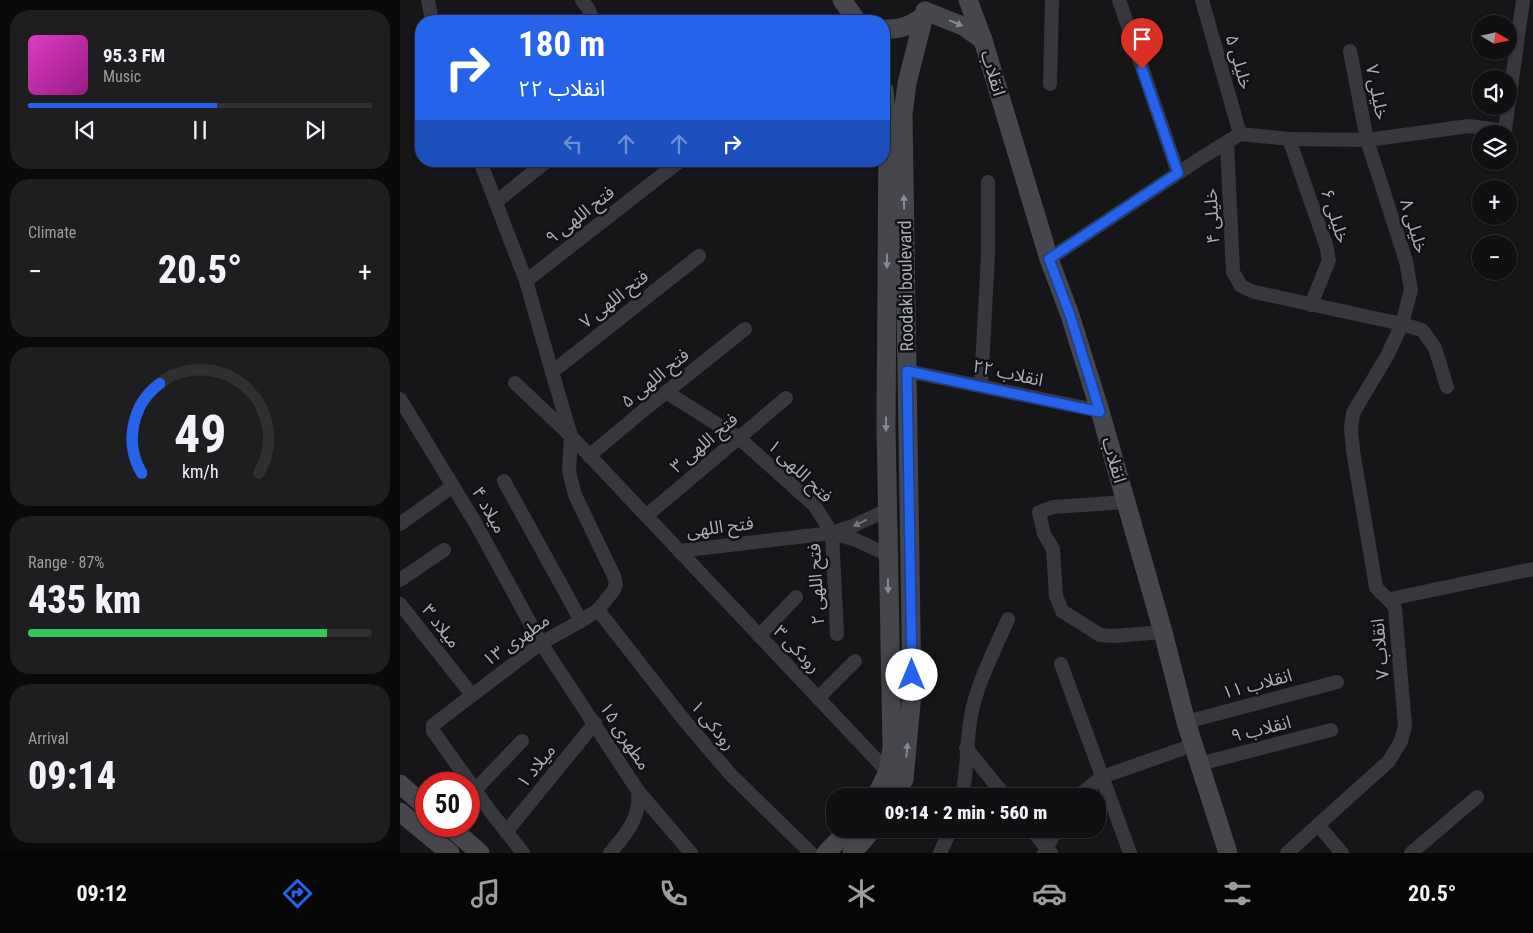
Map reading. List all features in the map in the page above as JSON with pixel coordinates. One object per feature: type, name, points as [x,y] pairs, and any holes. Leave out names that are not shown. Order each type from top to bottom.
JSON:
[{"type":"main road","points":[[842,0],[853,15]]},
{"type":"main road","name":"انقلاب","points":[[968,0],[984,40],[1049,259],[1070,315],[1100,412],[1163,632],[1186,722],[1228,853]]},
{"type":"main road","points":[[890,30],[896,30],[909,26],[926,9]]},
{"type":"main road","name":"انقلاب","points":[[926,9],[963,26],[984,40]]},
{"type":"main road","name":"Roodaki boulevard","points":[[899,788],[904,779],[912,693],[903,114],[906,83],[926,9]]},
{"type":"main road","points":[[890,79],[895,77],[904,80],[906,83]]},
{"type":"main road","name":"Roodaki boulevard","points":[[880,788],[888,772],[892,748],[886,427],[888,167]]},
{"type":"main road","points":[[400,784],[415,797]]},
{"type":"main road","points":[[400,812],[450,853]]},
{"type":"main road","points":[[462,837],[480,853]]},
{"type":"main road","points":[[826,853],[840,838]]},
{"type":"main road","points":[[852,853],[865,838]]},
{"type":"street","points":[[428,0],[431,15]]},
{"type":"street","points":[[582,0],[591,15]]},
{"type":"street","points":[[1050,84],[1052,0]]},
{"type":"street","points":[[1119,0],[1178,173]]},
{"type":"street","name":"خلیلی ۵","points":[[1202,0],[1240,134]]},
{"type":"street","points":[[1513,70],[1523,0]]},
{"type":"street","name":"خلیلی ۷","points":[[1350,51],[1367,140]]},
{"type":"street","points":[[1049,259],[1240,134],[1289,139],[1367,140],[1469,126],[1505,131],[1507,115]]},
{"type":"street","name":"خلیلی ۶","points":[[1289,139],[1326,246],[1329,260],[1312,305]]},
{"type":"street","name":"خلیلی ۸","points":[[1367,140],[1406,261],[1411,290],[1402,324]]},
{"type":"street","name":"خلیلی ۴","points":[[1227,142],[1233,272],[1241,286],[1254,292],[1312,305]]},
{"type":"street","name":"فتح اللهی","points":[[482,167],[526,281],[570,436]]},
{"type":"street","points":[[496,202],[540,167]]},
{"type":"street","name":"فتح اللهی ۹","points":[[526,281],[672,167]]},
{"type":"street","points":[[981,386],[988,254],[988,182]]},
{"type":"street","name":"فتح اللهی ۷","points":[[552,372],[699,256]]},
{"type":"street","points":[[1312,305],[1422,330],[1435,348],[1447,387]]},
{"type":"street","name":"انقلاب ۷","points":[[1287,853],[1389,761],[1401,741],[1405,726],[1395,608],[1390,599],[1382,594],[1376,586],[1353,451],[1352,428],[1353,413],[1387,356],[1402,324]]},
{"type":"street","name":"فتح اللهی ۵","points":[[589,456],[745,329]]},
{"type":"street","name":"انقلاب ۲۲","points":[[907,371],[1100,412]]},
{"type":"street","name":"فتح اللهی","points":[[515,383],[570,436],[679,551],[832,533]]},
{"type":"street","name":"فتح اللهی ۱","points":[[666,392],[739,438],[814,505],[832,533]]},
{"type":"street","name":"فتح اللهی ۳","points":[[646,516],[786,398]]},
{"type":"street","name":"میلاد ۴","points":[[400,399],[476,524],[541,642]]},
{"type":"street","name":"مطهری ۱۳","points":[[463,772],[432,728],[435,722],[541,642],[598,610],[610,597],[616,584],[614,576],[575,495],[569,471],[570,436]]},
{"type":"street","points":[[504,481],[581,621]]},
{"type":"street","points":[[400,524],[453,486]]},
{"type":"street","points":[[1126,502],[1053,507],[1039,512],[1044,534],[1053,549],[1056,596],[1062,611],[1100,635],[1114,636],[1163,632]]},
{"type":"street","points":[[832,533],[853,526],[887,510]]},
{"type":"street","points":[[832,533],[856,540],[888,555]]},
{"type":"street","name":"فتح اللهی ۲","points":[[832,533],[836,634]]},
{"type":"street","points":[[400,580],[444,550]]},
{"type":"street","name":"رودکی ۳","points":[[679,551],[888,772]]},
{"type":"street","points":[[1390,599],[1533,569]]},
{"type":"street","points":[[759,636],[796,597]]},
{"type":"street","name":"میلاد ۳","points":[[400,604],[472,695]]},
{"type":"street","name":"رودکی ۱","points":[[598,610],[684,720],[731,776],[812,853]]},
{"type":"street","points":[[963,788],[971,715],[977,694],[1008,619]]},
{"type":"street","name":"مطهری ۱۵","points":[[541,642],[638,791],[640,803],[637,814],[625,835],[610,853]]},
{"type":"street","points":[[818,698],[855,661]]},
{"type":"street","points":[[1060,664],[1130,853]]},
{"type":"street","name":"انقلاب ۱۱","points":[[1186,722],[1337,682]]},
{"type":"street","name":"میلاد ۱","points":[[506,832],[595,723]]},
{"type":"street","name":"انقلاب ۹","points":[[1199,764],[1331,730]]},
{"type":"street","points":[[480,785],[522,741]]},
{"type":"street","points":[[1088,788],[1102,777],[1193,745]]},
{"type":"street","points":[[966,748],[998,788]]},
{"type":"street","points":[[638,791],[691,853]]},
{"type":"street","name":"مطهری ۱۳","points":[[480,797],[523,853]]},
{"type":"street","points":[[1411,853],[1477,797]]},
{"type":"street","points":[[1318,825],[1342,853]]},
{"type":"street","points":[[940,853],[947,838]]},
{"type":"street","points":[[1038,838],[1047,851],[1053,838]]},
{"type":"route","points":[[912,675],[907,371],[1100,412],[1070,315],[1049,259],[1178,173],[1142,69]]}]
